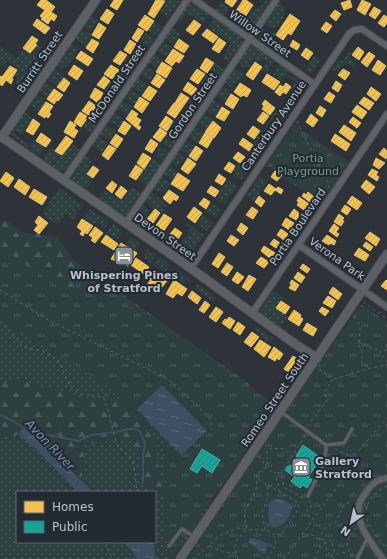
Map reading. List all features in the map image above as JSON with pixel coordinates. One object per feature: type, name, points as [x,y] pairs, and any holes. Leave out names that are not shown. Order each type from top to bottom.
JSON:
[{"type":"street","name":"Burritt Street","points":[[1,136],[96,0]]},
{"type":"street","name":"McDonald Street","points":[[64,180],[186,0]]},
{"type":"street","name":"Willow Street","points":[[195,0],[314,84]]},
{"type":"street","name":"Gordon Street","points":[[126,223],[276,0]]},
{"type":"street","name":"Canterbury Avenue","points":[[191,268],[351,31],[362,29],[387,46]]},
{"type":"street","name":"Portia Boulevard","points":[[253,312],[387,114]]},
{"type":"street","name":"Devon Street","points":[[1,136],[191,268],[295,344],[317,358]]},
{"type":"street","name":"Verona Park","points":[[299,245],[387,307]]},
{"type":"street","name":"Romeo Street South","points":[[180,559],[387,254]]},
{"type":"street","points":[[383,559],[368,537],[359,516],[360,503],[368,489],[375,482],[387,478]]},
{"type":"lane","points":[[280,411],[326,445],[344,442],[352,429]]},
{"type":"lane","points":[[308,496],[324,460],[326,445]]},
{"type":"lane","points":[[169,546],[182,529],[195,538]]},
{"type":"lane","points":[[356,559],[368,537]]},
{"type":"path","points":[[296,120],[328,183],[330,191]]},
{"type":"path","points":[[0,290],[50,321],[168,379],[210,418],[212,430]]},
{"type":"path","points":[[362,301],[387,319]]},
{"type":"path","points":[[348,313],[359,323],[361,331],[358,342],[359,346],[362,348],[362,364],[373,368],[376,367]]},
{"type":"path","points":[[0,321],[23,347],[42,351],[58,360],[70,386],[79,394],[103,397],[108,409],[116,443],[120,449],[130,457],[134,465],[137,491]]},
{"type":"path","points":[[358,342],[380,351],[387,350]]},
{"type":"path","points":[[380,351],[380,354],[387,362]]},
{"type":"path","points":[[304,429],[327,400],[324,393],[334,379],[387,365]]},
{"type":"path","points":[[317,367],[334,379]]},
{"type":"path","points":[[284,559],[339,484],[353,457],[387,418]]},
{"type":"path","points":[[308,432],[281,473],[284,487],[312,504],[306,511],[312,520]]},
{"type":"path","points":[[326,445],[353,457]]},
{"type":"path","points":[[247,530],[244,513],[256,490],[257,474],[265,468],[269,460],[266,458],[267,451],[271,448],[284,449],[292,456]]},
{"type":"path","points":[[253,451],[268,471],[281,473]]},
{"type":"path","points":[[274,472],[280,492]]},
{"type":"path","points":[[193,559],[209,546],[217,537],[237,528],[247,530],[266,530],[274,535],[282,534],[299,508],[297,502],[257,479]]},
{"type":"path","points":[[266,530],[262,512],[267,500],[268,485]]},
{"type":"path","points":[[387,486],[381,488],[373,496],[368,504],[367,514],[368,523],[387,549]]},
{"type":"path","points":[[319,540],[322,531],[327,525],[335,523],[346,503],[360,503]]},
{"type":"path","points":[[356,559],[348,552],[346,542],[351,532],[362,523]]},
{"type":"path","points":[[238,559],[235,546],[236,541],[247,530]]},
{"type":"path","points":[[302,536],[305,538],[308,533],[319,540],[324,539],[326,542]]},
{"type":"path","points":[[267,559],[276,544],[274,535]]},
{"type":"path","points":[[315,559],[317,552],[326,542],[332,540],[333,549],[336,554],[348,552]]},
{"type":"path","points":[[326,542],[326,550],[335,559]]},
{"type":"path","points":[[107,543],[107,548],[114,559]]},
{"type":"path","points":[[209,546],[223,552],[236,553]]},
{"type":"green space","points":[[165,0],[180,0],[168,18],[160,12],[167,1]]},
{"type":"green space","points":[[266,0],[271,0],[251,29],[245,30],[235,24],[240,15],[246,19],[255,7],[259,9]]},
{"type":"green space","points":[[221,1],[229,7],[223,16],[215,10]]},
{"type":"green space","points":[[190,2],[210,14],[203,23],[187,13],[178,25],[174,22],[187,3]]},
{"type":"green space","points":[[278,2],[284,6],[284,15],[277,27],[271,28],[264,24]]},
{"type":"green space","points":[[89,14],[100,21],[94,25],[90,31],[81,25]]},
{"type":"green space","points":[[214,17],[241,36],[242,43],[228,62],[223,57],[230,43],[212,30],[209,25]]},
{"type":"green space","points":[[154,21],[162,27],[156,35],[148,31]]},
{"type":"green space","points":[[80,27],[93,36],[86,46],[73,37]]},
{"type":"green space","points":[[171,27],[181,34],[174,45],[164,38]]},
{"type":"green space","points":[[260,28],[277,33],[272,42],[284,52],[282,57],[257,38]]},
{"type":"green space","points":[[145,33],[154,39],[148,48],[139,43]]},
{"type":"green space","points":[[162,41],[172,47],[166,56],[156,50]]},
{"type":"green space","points":[[69,43],[80,49],[69,64],[62,69],[55,64]]},
{"type":"green space","points":[[39,45],[49,51],[51,49],[54,52],[27,92],[16,85],[17,79],[14,75],[18,69],[7,61],[3,66],[0,64],[0,46],[17,58],[23,49],[31,54]]},
{"type":"green space","points":[[137,46],[145,52],[140,60],[131,55]]},
{"type":"green space","points":[[251,46],[258,48],[275,61],[266,73],[262,70],[267,62],[265,60],[257,61],[254,59],[248,69],[247,67],[245,69],[237,63],[246,49]]},
{"type":"green space","points":[[349,51],[351,52],[349,57],[356,62],[353,67],[347,64],[341,67],[337,73],[331,69],[338,60],[342,61]]},
{"type":"green space","points":[[153,53],[163,60],[157,68],[147,61]]},
{"type":"green space","points":[[314,56],[321,60],[311,74],[305,70]]},
{"type":"green space","points":[[128,57],[138,63],[132,72],[129,72],[121,66]]},
{"type":"green space","points":[[215,63],[224,69],[218,79],[209,73]]},
{"type":"green space","points":[[279,64],[306,83],[305,84],[289,72],[287,73],[304,85],[295,100],[289,94],[295,82],[285,76],[281,80],[273,75]]},
{"type":"green space","points":[[145,66],[155,72],[150,80],[140,74]]},
{"type":"green space","points":[[53,67],[65,75],[57,86],[48,80],[47,77]]},
{"type":"green space","points":[[235,68],[244,75],[237,83],[234,83],[232,87],[233,89],[224,82]]},
{"type":"green space","points":[[120,70],[129,76],[124,84],[121,84],[113,79]]},
{"type":"green space","points":[[206,74],[217,81],[210,90],[200,84]]},
{"type":"green space","points":[[137,77],[148,84],[142,93],[131,86]]},
{"type":"green space","points":[[44,82],[54,87],[47,98],[38,91]]},
{"type":"green space","points":[[111,82],[121,88],[116,97],[105,90]]},
{"type":"green space","points":[[222,86],[231,92],[225,101],[215,95]]},
{"type":"green space","points":[[129,88],[140,95],[134,104],[123,97]]},
{"type":"green space","points":[[35,94],[46,101],[39,111],[29,104]]},
{"type":"green space","points":[[105,94],[113,100],[107,108],[99,103]]},
{"type":"green space","points":[[191,99],[200,105],[194,114],[186,108]]},
{"type":"green space","points":[[121,100],[132,107],[127,115],[116,108]]},
{"type":"green space","points":[[213,100],[221,106],[215,116],[206,110]]},
{"type":"green space","points":[[277,109],[285,114],[273,132],[265,127]]},
{"type":"green space","points":[[184,110],[192,116],[186,125],[178,119]]},
{"type":"green space","points":[[23,112],[33,119],[22,134],[16,131],[13,133],[30,145],[35,139],[45,147],[39,156],[10,135],[10,131]]},
{"type":"green space","points":[[113,113],[124,119],[119,127],[108,121]]},
{"type":"green space","points":[[204,113],[213,119],[206,129],[197,123]]},
{"type":"green space","points":[[87,119],[97,124],[91,133],[82,127]]},
{"type":"green space","points":[[176,122],[184,128],[178,137],[170,131]]},
{"type":"green space","points":[[105,124],[116,131],[110,140],[99,133]]},
{"type":"green space","name":"Portia Playground","points":[[294,125],[349,162],[322,204],[266,166]]},
{"type":"green space","points":[[196,127],[204,133],[198,143],[189,137]]},
{"type":"green space","points":[[261,132],[269,137],[256,157],[248,152]]},
{"type":"green space","points":[[168,134],[177,140],[170,149],[162,143]]},
{"type":"green space","points":[[98,136],[108,143],[102,152],[91,146]]},
{"type":"green space","points":[[186,140],[195,146],[189,155],[180,149]]},
{"type":"green space","points":[[72,144],[79,150],[67,169],[57,170],[43,160],[51,147],[62,156]]},
{"type":"green space","points":[[289,145],[299,152],[301,158],[299,167],[293,170],[277,161]]},
{"type":"green space","points":[[160,146],[169,152],[163,161],[155,155]]},
{"type":"green space","points":[[177,152],[186,158],[181,161],[177,167],[171,162]]},
{"type":"green space","points":[[85,155],[92,160],[86,176],[93,180],[86,190],[72,180],[71,175]]},
{"type":"green space","points":[[153,158],[161,164],[147,185],[138,179]]},
{"type":"green space","points":[[247,159],[253,163],[241,180],[233,175],[235,172],[233,171]]},
{"type":"green space","points":[[170,165],[178,172],[173,180],[164,174]]},
{"type":"green space","points":[[260,176],[267,181],[261,191],[255,188],[260,192],[254,202],[246,196]]},
{"type":"green space","points":[[161,177],[171,184],[164,192],[160,193],[153,188]]},
{"type":"green space","points":[[228,180],[237,186],[224,204],[216,199],[218,196],[217,195]]},
{"type":"green space","points":[[132,187],[142,193],[128,214],[120,214],[99,199],[104,190],[121,201]]},
{"type":"green space","points":[[59,188],[84,205],[73,220],[65,214],[58,225],[42,214]]},
{"type":"green space","points":[[151,192],[167,205],[162,213],[153,209],[146,200]]},
{"type":"green space","points":[[211,203],[221,209],[215,218],[205,212]]},
{"type":"green space","points":[[144,204],[149,212],[145,218],[147,220],[146,222],[148,223],[150,221],[160,231],[155,239],[134,224],[134,218]]},
{"type":"green space","points":[[90,209],[109,222],[105,228],[98,223],[92,223],[84,218]]},
{"type":"green space","points":[[203,215],[213,222],[207,231],[197,224]]},
{"type":"green space","points":[[5,220],[22,232],[58,237],[71,258],[248,383],[257,396],[0,277],[0,222]]},
{"type":"green space","points":[[187,223],[204,235],[187,260],[174,252],[191,229],[186,225]]},
{"type":"green space","points":[[113,224],[123,231],[117,240],[106,233]]},
{"type":"green space","points":[[166,232],[178,240],[171,250],[159,241]]},
{"type":"green space","points":[[130,237],[140,243],[135,251],[125,245]]},
{"type":"green space","points":[[0,246],[69,294],[86,270],[278,406],[170,559],[167,559],[163,439],[124,396],[0,320]]},
{"type":"green space","points":[[147,249],[156,255],[151,263],[142,256]]},
{"type":"green space","points":[[159,257],[170,265],[165,273],[153,265]]},
{"type":"green space","points":[[178,270],[193,281],[191,282],[186,280],[184,283],[187,286],[174,277]]},
{"type":"green space","points":[[198,284],[217,298],[213,302],[195,289]]},
{"type":"green space","points":[[273,291],[283,298],[275,307],[287,316],[280,327],[261,314],[263,305]]},
{"type":"green space","points":[[361,304],[387,322],[387,559],[187,559],[266,440]]},
{"type":"green space","points":[[0,320],[124,396],[164,439],[210,505],[191,533],[189,532],[186,534],[189,536],[172,559],[0,559]]},
{"type":"green space","points":[[257,326],[274,338],[271,342],[269,340],[267,342],[255,330]]},
{"type":"green space","points":[[10,378],[91,399],[112,395],[132,407],[149,427],[155,444],[164,492],[156,497],[156,491],[149,491],[143,483],[138,448],[127,438],[85,445],[81,480],[37,438],[23,427],[13,439],[0,434],[0,388]]},
{"type":"water","points":[[162,385],[207,431],[181,455],[137,409]]},
{"type":"water","name":"Avon River","points":[[23,427],[37,438],[92,491],[77,491],[36,449],[19,435]]},
{"type":"water","points":[[282,499],[292,505],[292,509],[289,517],[284,523],[273,528],[268,518],[268,511],[271,500]]},
{"type":"water","points":[[251,538],[258,539],[266,543],[267,546],[265,554],[258,551],[258,549],[248,542]]},
{"type":"water","points":[[124,543],[154,543],[155,556],[158,559],[137,559],[134,553]]},
{"type":"building: Homes","points":[[41,0],[46,0],[55,7],[51,12],[57,16],[54,21],[51,19],[48,24],[41,19],[43,18],[40,16],[45,10],[37,5]]},
{"type":"building: Homes","points":[[114,0],[123,0],[117,10],[110,6]]},
{"type":"building: Homes","points":[[156,0],[165,1],[154,18],[148,14]]},
{"type":"building: Homes","points":[[226,0],[237,0],[232,7],[225,2]]},
{"type":"building: Homes","points":[[243,0],[246,0],[253,5],[245,17],[236,11]]},
{"type":"building: Homes","points":[[350,0],[352,7],[344,10],[341,3]]},
{"type":"building: Homes","points":[[362,0],[371,4],[365,15],[357,10]]},
{"type":"building: Homes","points":[[374,7],[381,11],[375,19],[369,15]]},
{"type":"building: Homes","points":[[107,9],[114,14],[108,24],[100,19]]},
{"type":"building: Homes","points":[[335,10],[341,14],[336,21],[330,16]]},
{"type":"building: Homes","points":[[290,14],[300,21],[291,35],[288,33],[283,40],[276,35]]},
{"type":"building: Homes","points":[[145,15],[154,21],[147,31],[138,25]]},
{"type":"building: Homes","points":[[384,15],[387,17],[387,23],[384,27],[378,23]]},
{"type":"building: Homes","points":[[37,19],[50,28],[45,34],[33,25]]},
{"type":"building: Homes","points":[[194,20],[201,25],[193,35],[186,30]]},
{"type":"building: Homes","points":[[326,22],[332,26],[327,33],[321,29]]},
{"type":"building: Homes","points":[[99,23],[106,28],[99,39],[92,35]]},
{"type":"building: Homes","points":[[138,28],[144,31],[137,42],[132,38]]},
{"type":"building: Homes","points":[[207,29],[218,37],[213,43],[202,35]]},
{"type":"building: Homes","points":[[32,36],[38,40],[35,44],[37,45],[30,53],[23,48]]},
{"type":"building: Homes","points":[[219,38],[226,43],[219,53],[212,49]]},
{"type":"building: Homes","points":[[92,39],[99,43],[93,53],[86,48]]},
{"type":"building: Homes","points":[[179,39],[189,46],[184,53],[174,47]]},
{"type":"building: Homes","points":[[130,40],[136,44],[130,54],[124,50]]},
{"type":"building: Homes","points":[[293,40],[300,45],[297,50],[290,46]]},
{"type":"building: Homes","points":[[358,47],[364,52],[359,60],[352,55]]},
{"type":"building: Homes","points":[[306,48],[313,53],[308,60],[301,55]]},
{"type":"building: Homes","points":[[173,49],[184,56],[179,63],[176,61],[172,66],[165,61]]},
{"type":"building: Homes","points":[[81,51],[93,59],[88,66],[76,58]]},
{"type":"building: Homes","points":[[120,51],[127,55],[120,65],[113,61]]},
{"type":"building: Homes","points":[[369,52],[375,56],[367,67],[361,62]]},
{"type":"building: Homes","points":[[206,58],[214,63],[207,73],[200,68]]},
{"type":"building: Homes","points":[[378,60],[386,66],[380,75],[372,70]]},
{"type":"building: Homes","points":[[162,62],[172,68],[166,78],[156,72]]},
{"type":"building: Homes","points":[[255,62],[262,67],[253,80],[246,75]]},
{"type":"building: Homes","points":[[74,65],[83,71],[77,80],[68,74]]},
{"type":"building: Homes","points":[[111,65],[119,70],[112,79],[104,74]]},
{"type":"building: Homes","points":[[10,66],[17,70],[12,78],[11,84],[6,80],[2,86],[0,84],[0,76],[2,77]]},
{"type":"building: Homes","points":[[197,69],[205,74],[198,84],[190,79]]},
{"type":"building: Homes","points":[[343,69],[350,73],[345,80],[338,75]]},
{"type":"building: Homes","points":[[157,74],[165,80],[159,88],[151,83]]},
{"type":"building: Homes","points":[[267,74],[280,82],[274,90],[262,82]]},
{"type":"building: Homes","points":[[104,76],[110,81],[104,89],[97,85]]},
{"type":"building: Homes","points":[[64,78],[70,83],[64,92],[57,87]]},
{"type":"building: Homes","points":[[336,81],[342,85],[338,92],[332,88]]},
{"type":"building: Homes","points":[[188,82],[197,89],[193,96],[183,90]]},
{"type":"building: Homes","points":[[240,83],[251,90],[247,97],[243,95],[241,97],[234,92]]},
{"type":"building: Homes","points":[[286,83],[291,87],[286,94],[283,92],[280,96],[275,92],[280,85],[283,87]]},
{"type":"building: Homes","points":[[149,86],[157,91],[150,101],[142,96]]},
{"type":"building: Homes","points":[[371,87],[381,94],[376,101],[367,94]]},
{"type":"building: Homes","points":[[95,88],[103,93],[98,103],[90,97]]},
{"type":"building: Homes","points":[[54,89],[63,95],[54,104],[47,99]]},
{"type":"building: Homes","points":[[329,92],[335,96],[331,103],[324,99]]},
{"type":"building: Homes","points":[[181,93],[189,98],[182,108],[175,103]]},
{"type":"building: Homes","points":[[231,94],[239,99],[233,109],[225,104]]},
{"type":"building: Homes","points":[[140,97],[149,103],[142,113],[134,107]]},
{"type":"building: Homes","points":[[364,97],[374,103],[369,110],[359,103]]},
{"type":"building: Homes","points":[[265,100],[275,108],[270,115],[262,109],[264,106],[262,104]]},
{"type":"building: Homes","points":[[89,101],[96,106],[90,116],[82,111]]},
{"type":"building: Homes","points":[[46,102],[53,106],[49,112],[51,114],[48,118],[38,114]]},
{"type":"building: Homes","points":[[174,103],[182,108],[175,118],[167,113]]},
{"type":"building: Homes","points":[[357,105],[367,112],[362,119],[352,112]]},
{"type":"building: Homes","points":[[320,106],[326,110],[322,117],[316,113]]},
{"type":"building: Homes","points":[[222,107],[230,112],[224,121],[216,117]]},
{"type":"building: Homes","points":[[132,110],[138,114],[136,117],[141,120],[138,125],[141,127],[139,130],[126,119]]},
{"type":"building: Homes","points":[[80,112],[88,117],[81,127],[74,122]]},
{"type":"building: Homes","points":[[263,112],[269,116],[263,124],[257,120]]},
{"type":"building: Homes","points":[[311,114],[318,120],[313,127],[306,122]]},
{"type":"building: Homes","points":[[166,116],[173,121],[167,131],[159,126]]},
{"type":"building: Homes","points":[[353,117],[361,123],[357,128],[349,122]]},
{"type":"building: Homes","points":[[33,119],[40,124],[33,135],[26,131]]},
{"type":"building: Homes","points":[[70,121],[76,125],[74,128],[78,131],[74,138],[64,132]]},
{"type":"building: Homes","points":[[124,121],[131,126],[125,135],[118,131]]},
{"type":"building: Homes","points":[[213,121],[221,128],[214,138],[205,132]]},
{"type":"building: Homes","points":[[344,125],[356,133],[351,141],[339,132]]},
{"type":"building: Homes","points":[[253,126],[260,131],[254,139],[247,134]]},
{"type":"building: Homes","points":[[160,128],[167,133],[160,142],[153,137]]},
{"type":"building: Homes","points":[[41,133],[51,140],[46,147],[36,141]]},
{"type":"building: Homes","points":[[205,133],[213,138],[207,148],[199,143]]},
{"type":"building: Homes","points":[[116,134],[123,139],[117,148],[110,143]]},
{"type":"building: Homes","points":[[335,134],[350,144],[346,151],[331,141]]},
{"type":"building: Homes","points":[[66,136],[73,141],[62,155],[55,151]]},
{"type":"building: Homes","points":[[243,138],[253,145],[249,151],[239,144]]},
{"type":"building: Homes","points":[[151,139],[158,144],[152,153],[145,149]]},
{"type":"building: Homes","points":[[109,145],[116,149],[108,160],[102,155]]},
{"type":"building: Homes","points":[[196,146],[203,151],[196,161],[189,156]]},
{"type":"building: Homes","points":[[384,148],[387,151],[386,159],[379,154]]},
{"type":"building: Homes","points":[[238,152],[245,157],[240,163],[233,158]]},
{"type":"building: Homes","points":[[143,153],[151,158],[144,169],[137,163]]},
{"type":"building: Homes","points":[[188,158],[196,164],[188,174],[181,169]]},
{"type":"building: Homes","points":[[376,158],[385,163],[379,169],[373,165]]},
{"type":"building: Homes","points":[[229,162],[235,166],[231,173],[224,169]]},
{"type":"building: Homes","points":[[136,165],[143,170],[136,180],[129,176]]},
{"type":"building: Homes","points":[[93,166],[99,170],[93,178],[87,174]]},
{"type":"building: Homes","points":[[372,169],[378,172],[376,175],[379,177],[377,181],[368,175]]},
{"type":"building: Homes","points":[[275,171],[282,175],[277,181],[271,177]]},
{"type":"building: Homes","points":[[6,172],[14,178],[8,187],[0,181]]},
{"type":"building: Homes","points":[[178,173],[190,181],[183,191],[171,184]]},
{"type":"building: Homes","points":[[219,174],[226,179],[222,185],[215,181]]},
{"type":"building: Homes","points":[[19,179],[30,187],[25,195],[14,187]]},
{"type":"building: Homes","points":[[366,180],[375,187],[369,194],[361,187]]},
{"type":"building: Homes","points":[[112,181],[117,185],[112,193],[106,188]]},
{"type":"building: Homes","points":[[269,184],[276,189],[278,187],[283,190],[281,194],[275,190],[271,195],[264,191]]},
{"type":"building: Homes","points":[[121,186],[127,191],[121,199],[115,194]]},
{"type":"building: Homes","points":[[211,186],[219,191],[215,197],[207,192]]},
{"type":"building: Homes","points":[[34,189],[47,197],[42,205],[29,197]]},
{"type":"building: Homes","points":[[169,190],[179,197],[176,201],[174,199],[170,204],[163,198]]},
{"type":"building: Homes","points":[[308,192],[315,198],[311,203],[302,196],[304,193],[306,195]]},
{"type":"building: Homes","points":[[259,196],[265,201],[261,207],[255,202]]},
{"type":"building: Homes","points":[[352,196],[362,203],[357,210],[347,203]]},
{"type":"building: Homes","points":[[299,197],[309,204],[304,210],[297,205],[299,202],[297,201]]},
{"type":"building: Homes","points":[[204,198],[210,202],[206,209],[199,204]]},
{"type":"building: Homes","points":[[345,205],[351,209],[347,215],[341,211]]},
{"type":"building: Homes","points":[[194,207],[202,213],[195,223],[187,217]]},
{"type":"building: Homes","points":[[252,207],[258,211],[253,219],[246,215]]},
{"type":"building: Homes","points":[[155,209],[160,213],[153,223],[147,219]]},
{"type":"building: Homes","points":[[294,209],[300,214],[296,220],[289,216]]},
{"type":"building: Homes","points":[[164,214],[172,219],[163,232],[155,227]]},
{"type":"building: Homes","points":[[339,214],[344,218],[341,226],[334,222]]},
{"type":"building: Homes","points":[[39,216],[48,223],[39,234],[34,230],[38,225],[35,222]]},
{"type":"building: Homes","points":[[286,218],[294,223],[289,230],[282,225]]},
{"type":"building: Homes","points":[[82,219],[93,226],[87,234],[85,232],[83,236],[80,234],[82,231],[77,227]]},
{"type":"building: Homes","points":[[241,223],[248,228],[243,235],[237,230]]},
{"type":"building: Homes","points":[[334,224],[339,228],[336,232],[339,234],[337,237],[329,231]]},
{"type":"building: Homes","points":[[95,227],[103,233],[95,243],[91,240],[93,238],[89,235]]},
{"type":"building: Homes","points":[[175,228],[182,233],[178,239],[170,234]]},
{"type":"building: Homes","points":[[281,229],[288,234],[284,240],[277,235]]},
{"type":"building: Homes","points":[[370,232],[380,239],[376,246],[365,238]]},
{"type":"building: Homes","points":[[106,235],[118,244],[114,250],[101,242]]},
{"type":"building: Homes","points":[[231,235],[239,240],[234,246],[227,241]]},
{"type":"building: Homes","points":[[327,235],[336,241],[334,245],[330,243],[329,245],[322,241]]},
{"type":"building: Homes","points":[[274,239],[280,243],[276,248],[270,244]]},
{"type":"building: Homes","points":[[366,242],[373,247],[370,251],[363,246]]},
{"type":"building: Homes","name":"Whispering Pines of Stratford","points":[[121,243],[137,253],[128,266],[111,259]]},
{"type":"building: Homes","points":[[264,246],[275,253],[271,259],[261,251]]},
{"type":"building: Homes","points":[[359,248],[369,255],[365,261],[354,255]]},
{"type":"building: Homes","points":[[219,253],[225,257],[218,268],[212,264]]},
{"type":"building: Homes","points":[[261,257],[269,262],[264,268],[256,263]]},
{"type":"building: Homes","points":[[136,258],[149,267],[144,274],[131,265]]},
{"type":"building: Homes","points":[[227,263],[233,267],[227,276],[221,272]]},
{"type":"building: Homes","points":[[303,264],[310,269],[307,273],[300,268]]},
{"type":"building: Homes","points":[[153,270],[167,281],[162,287],[157,284],[153,290],[147,285],[151,279],[148,277]]},
{"type":"building: Homes","points":[[237,272],[244,277],[238,284],[232,280]]},
{"type":"building: Homes","points":[[298,272],[305,277],[301,283],[294,278]]},
{"type":"building: Homes","points":[[249,275],[256,279],[248,291],[242,287]]},
{"type":"building: Homes","points":[[174,280],[187,289],[182,296],[177,293],[173,298],[166,294]]},
{"type":"building: Homes","points":[[292,280],[299,285],[295,291],[289,288]]},
{"type":"building: Homes","points":[[386,280],[387,281],[387,290],[381,286]]},
{"type":"building: Homes","points":[[333,287],[342,294],[338,300],[329,293]]},
{"type":"building: Homes","points":[[192,291],[201,298],[197,304],[188,297]]},
{"type":"building: Homes","points":[[328,296],[336,301],[332,308],[323,303]]},
{"type":"building: Homes","points":[[205,301],[210,305],[204,313],[199,310]]},
{"type":"building: Homes","points":[[281,301],[290,307],[285,314],[276,308]]},
{"type":"building: Homes","points":[[216,307],[223,312],[216,322],[209,317]]},
{"type":"building: Homes","points":[[322,307],[329,311],[325,316],[319,311]]},
{"type":"building: Homes","points":[[294,310],[301,315],[300,317],[303,319],[299,326],[288,319]]},
{"type":"building: Homes","points":[[229,317],[235,321],[230,329],[222,323]]},
{"type":"building: Homes","points":[[238,322],[245,327],[240,335],[233,330]]},
{"type":"building: Homes","points":[[307,323],[317,329],[313,336],[303,330]]},
{"type":"building: Homes","points":[[252,332],[259,337],[251,347],[244,342]]},
{"type":"building: Homes","points":[[260,340],[271,347],[264,357],[254,349]]},
{"type":"building: Homes","points":[[274,347],[283,354],[279,360],[277,358],[275,361],[268,357]]},
{"type":"building: Homes","points":[[293,356],[299,360],[290,373],[284,369]]},
{"type":"building: Public","name":"Gallery Stratford","points":[[303,445],[321,458],[308,477],[312,480],[307,488],[303,485],[300,488],[291,481],[295,477],[285,470],[288,466],[291,466],[295,459],[298,461],[300,459],[296,456]]},
{"type":"building: Public","points":[[202,449],[220,460],[212,473],[202,466],[197,473],[190,469]]},
{"type":"waterway","name":"Avon River","points":[[0,414],[24,429]]},
{"type":"waterway","points":[[34,437],[48,435],[79,441],[90,435],[136,429],[140,432],[145,443],[143,456],[143,483]]},
{"type":"place","name":"Whispering Pines of Stratford","points":[[124,256]]},
{"type":"place","name":"Gallery Stratford","points":[[301,467]]}]
